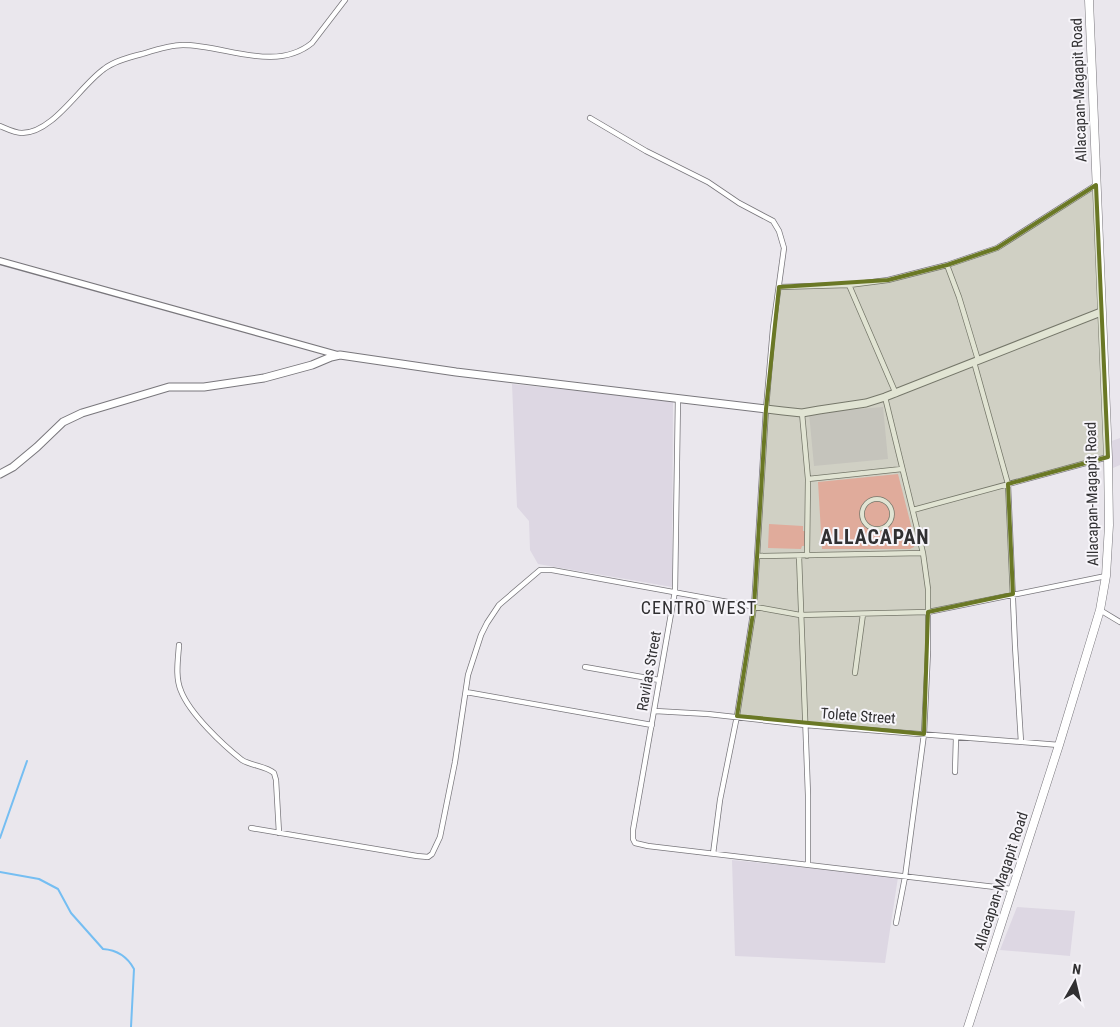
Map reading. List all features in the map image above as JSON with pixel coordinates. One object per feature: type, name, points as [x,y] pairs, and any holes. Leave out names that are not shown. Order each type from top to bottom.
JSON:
[{"type":"highway","name":"Allacapan-Magapit Road","points":[[968,1027],[1059,745],[1100,610],[1106,576],[1109,525],[1108,457],[1090,0]]},
{"type":"main road","points":[[0,474],[13,467],[37,448],[63,422],[82,413],[169,387],[204,387],[264,378],[312,366],[340,355],[456,372],[802,413],[866,403],[885,398],[1101,312]]},
{"type":"street","points":[[0,126],[22,133],[40,129],[105,67],[116,62],[173,46],[184,45],[250,56],[280,56],[296,52],[312,43],[345,0]]},
{"type":"street","points":[[590,118],[646,151],[708,182],[740,203],[773,221],[779,231],[784,248],[766,410],[754,607],[737,716],[720,800],[713,854],[1012,889]]},
{"type":"street","points":[[779,287],[848,285],[904,277],[947,265],[997,248],[1096,184]]},
{"type":"street","points":[[0,261],[340,355]]},
{"type":"street","points":[[947,265],[959,297],[1008,484],[1021,742]]},
{"type":"street","points":[[848,285],[896,394]]},
{"type":"street","name":"Ravilas Street","points":[[678,398],[675,591],[632,835],[635,842],[648,846],[713,854]]},
{"type":"street","points":[[885,398],[923,553],[927,577],[928,612],[924,734],[905,876],[896,923]]},
{"type":"street","points":[[802,413],[808,479],[807,556]]},
{"type":"street","points":[[913,510],[1108,457]]},
{"type":"street","points":[[808,479],[902,468]]},
{"type":"street","points":[[872,500],[883,500],[890,507],[891,518],[884,527],[873,528],[864,520],[863,509],[872,500]]},
{"type":"street","points":[[757,556],[923,553]]},
{"type":"street","points":[[798,556],[808,795],[808,865]]},
{"type":"street","points":[[251,828],[416,856],[432,854],[440,837],[455,762],[468,675],[481,635],[486,622],[499,605],[540,570],[552,570],[675,591],[800,615],[928,612],[1106,576]]},
{"type":"street","points":[[1100,610],[1120,622]]},
{"type":"street","points":[[855,673],[863,614]]},
{"type":"street","points":[[179,645],[177,670],[180,690],[196,716],[243,760],[251,765],[270,770],[274,773],[279,833]]},
{"type":"street","points":[[584,667],[659,680]]},
{"type":"street","points":[[466,692],[652,725]]},
{"type":"street","name":"Tolete Street","points":[[655,710],[737,716],[805,725],[1059,745]]},
{"type":"street","points":[[955,772],[956,737]]},
{"type":"highlighted area","points":[[1096,185],[1108,457],[1008,484],[1013,594],[928,612],[924,734],[737,716],[754,607],[766,409],[779,287],[888,280],[947,265],[997,248]]},
{"type":"shaded area","points":[[512,384],[673,401],[672,587],[538,564],[530,550],[529,521],[517,507]]},
{"type":"shaded area","points":[[883,407],[888,459],[814,466],[809,413]]},
{"type":"shaded area","points":[[1120,438],[1120,465],[1113,468],[1109,442]]},
{"type":"shaded area","points":[[898,474],[915,541],[914,547],[910,549],[822,549],[818,482]]},
{"type":"shaded area","points":[[769,524],[803,526],[803,531],[806,531],[806,546],[802,546],[801,549],[768,548]]},
{"type":"shaded area","points":[[732,860],[898,877],[885,963],[735,956]]},
{"type":"shaded area","points":[[1017,907],[1075,911],[1070,956],[1000,950]]},
{"type":"waterway","points":[[0,838],[27,761]]},
{"type":"waterway","points":[[0,872],[39,879],[58,889],[71,913],[103,949],[117,952],[125,957],[134,969],[131,1027]]},
{"type":"district","name":"ALLACAPAN","points":[[875,537]]},
{"type":"district","name":"CENTRO WEST","points":[[699,608]]}]
